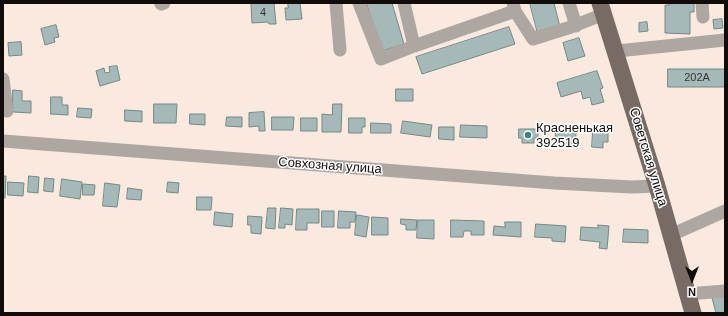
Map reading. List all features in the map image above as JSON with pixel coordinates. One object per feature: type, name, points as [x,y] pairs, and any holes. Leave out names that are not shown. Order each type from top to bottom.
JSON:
[{"type":"main road","name":"Советская улица","points":[[602,9],[617,52],[693,313]]},
{"type":"street","points":[[336,3],[340,50]]},
{"type":"street","points":[[359,3],[381,59],[514,7],[533,39],[576,26],[602,9]]},
{"type":"street","points":[[404,3],[414,46]]},
{"type":"street","points":[[569,3],[576,26]]},
{"type":"street","points":[[702,3],[703,17]]},
{"type":"street","points":[[617,52],[725,40]]},
{"type":"street","points":[[3,79],[8,111]]},
{"type":"street","name":"Совхозная улица","points":[[3,141],[554,183],[632,187],[657,186]]},
{"type":"street","points":[[671,234],[725,210]]},
{"type":"street","points":[[687,294],[725,291]]},
{"type":"building","points":[[274,3],[276,24],[269,24],[268,22],[252,23],[251,4]]},
{"type":"building","points":[[288,3],[300,3],[302,19],[286,20],[285,8],[288,8]]},
{"type":"building","points":[[367,3],[392,3],[404,44],[382,51]]},
{"type":"building","points":[[530,3],[554,3],[560,27],[538,34]]},
{"type":"building","points":[[669,3],[694,3],[694,12],[690,12],[690,34],[665,33],[665,5],[669,5]]},
{"type":"building","points":[[722,19],[723,28],[714,29],[713,20]]},
{"type":"building","points":[[647,22],[648,31],[639,32],[639,23]]},
{"type":"building","points":[[56,25],[59,37],[54,38],[55,42],[45,45],[41,29]]},
{"type":"building","points":[[509,27],[515,44],[422,74],[416,57]]},
{"type":"building","points":[[579,38],[585,56],[568,61],[563,43]]},
{"type":"building","points":[[21,42],[22,55],[9,56],[8,43]]},
{"type":"building","points":[[117,66],[120,80],[100,86],[96,71],[104,68],[105,73],[110,72],[109,67]]},
{"type":"building","points":[[668,69],[725,69],[725,87],[668,87]]},
{"type":"building","points":[[597,71],[603,88],[600,89],[604,102],[592,105],[590,97],[583,99],[581,91],[561,97],[557,83]]},
{"type":"building","points":[[396,89],[413,89],[413,101],[396,101]]},
{"type":"building","points":[[13,90],[22,91],[22,101],[31,101],[31,113],[13,112]]},
{"type":"building","points":[[51,97],[62,97],[62,105],[68,105],[68,115],[51,114]]},
{"type":"building","points":[[154,104],[177,104],[176,123],[154,123]]},
{"type":"building","points":[[333,104],[342,104],[341,132],[322,132],[322,114],[332,115]]},
{"type":"building","points":[[78,108],[92,109],[91,118],[77,117]]},
{"type":"building","points":[[125,110],[142,111],[142,122],[125,121]]},
{"type":"building","points":[[264,112],[265,131],[259,131],[259,126],[249,127],[249,113]]},
{"type":"building","points":[[190,114],[205,114],[205,125],[190,124]]},
{"type":"building","points":[[227,117],[242,117],[242,127],[226,126]]},
{"type":"building","points":[[272,117],[294,117],[293,130],[272,130]]},
{"type":"building","points":[[301,118],[317,118],[317,131],[301,131]]},
{"type":"building","points":[[349,118],[365,118],[365,127],[362,127],[362,133],[349,133]]},
{"type":"building","points":[[403,121],[432,125],[430,137],[401,133]]},
{"type":"building","points":[[371,123],[391,124],[391,133],[371,133]]},
{"type":"building","points":[[461,125],[487,126],[487,138],[460,137]]},
{"type":"building","points":[[439,127],[454,127],[454,140],[439,139]]},
{"type":"building","points":[[519,129],[538,129],[538,138],[534,138],[534,143],[522,143],[522,138],[519,138]]},
{"type":"building","points":[[556,132],[576,133],[575,147],[555,146]]},
{"type":"building","points":[[593,132],[608,133],[608,142],[603,142],[603,148],[592,147]]},
{"type":"building","points":[[3,176],[6,176],[5,198],[3,198]]},
{"type":"building","points":[[29,176],[39,177],[38,193],[28,192]]},
{"type":"building","points":[[45,178],[54,179],[53,192],[44,191]]},
{"type":"building","points":[[62,179],[82,182],[80,199],[60,196]]},
{"type":"building","points":[[8,182],[24,183],[23,196],[8,195]]},
{"type":"building","points":[[168,182],[179,183],[178,193],[167,192]]},
{"type":"building","points":[[105,183],[120,185],[117,207],[103,206]]},
{"type":"building","points":[[83,184],[95,185],[94,195],[83,195]]},
{"type":"building","points":[[128,188],[142,190],[141,200],[127,199]]},
{"type":"building","points":[[197,197],[212,197],[211,210],[197,210]]},
{"type":"building","points":[[268,208],[276,208],[275,229],[266,228]]},
{"type":"building","points":[[281,208],[293,209],[292,225],[285,224],[285,228],[279,228]]},
{"type":"building","points":[[297,209],[319,209],[319,223],[307,223],[307,230],[296,230]]},
{"type":"building","points":[[322,211],[334,211],[334,227],[322,227]]},
{"type":"building","points":[[339,211],[356,212],[355,222],[350,222],[350,228],[338,228]]},
{"type":"building","points":[[215,212],[233,214],[232,227],[214,225]]},
{"type":"building","points":[[357,215],[369,217],[366,237],[355,235]]},
{"type":"building","points":[[248,216],[262,217],[261,234],[251,233],[251,225],[248,225]]},
{"type":"building","points":[[372,217],[388,218],[388,235],[372,235]]},
{"type":"building","points":[[401,219],[417,220],[416,230],[406,230],[406,225],[401,224]]},
{"type":"building","points":[[418,220],[434,220],[434,239],[417,238]]},
{"type":"building","points":[[451,220],[484,221],[484,235],[471,235],[471,231],[464,231],[463,237],[451,237]]},
{"type":"building","points":[[505,222],[521,222],[521,237],[493,235],[494,226],[505,227]]},
{"type":"building","points":[[536,224],[566,226],[565,242],[552,241],[552,238],[535,237]]},
{"type":"building","points":[[598,225],[609,226],[607,249],[599,248],[600,242],[580,240],[581,227],[598,228]]},
{"type":"building","points":[[624,229],[648,230],[648,243],[623,242]]},
{"type":"building","points":[[725,294],[725,313],[716,313],[712,298]]},
{"type":"place","name":"Красненькая 392519","points":[[528,135]]}]
